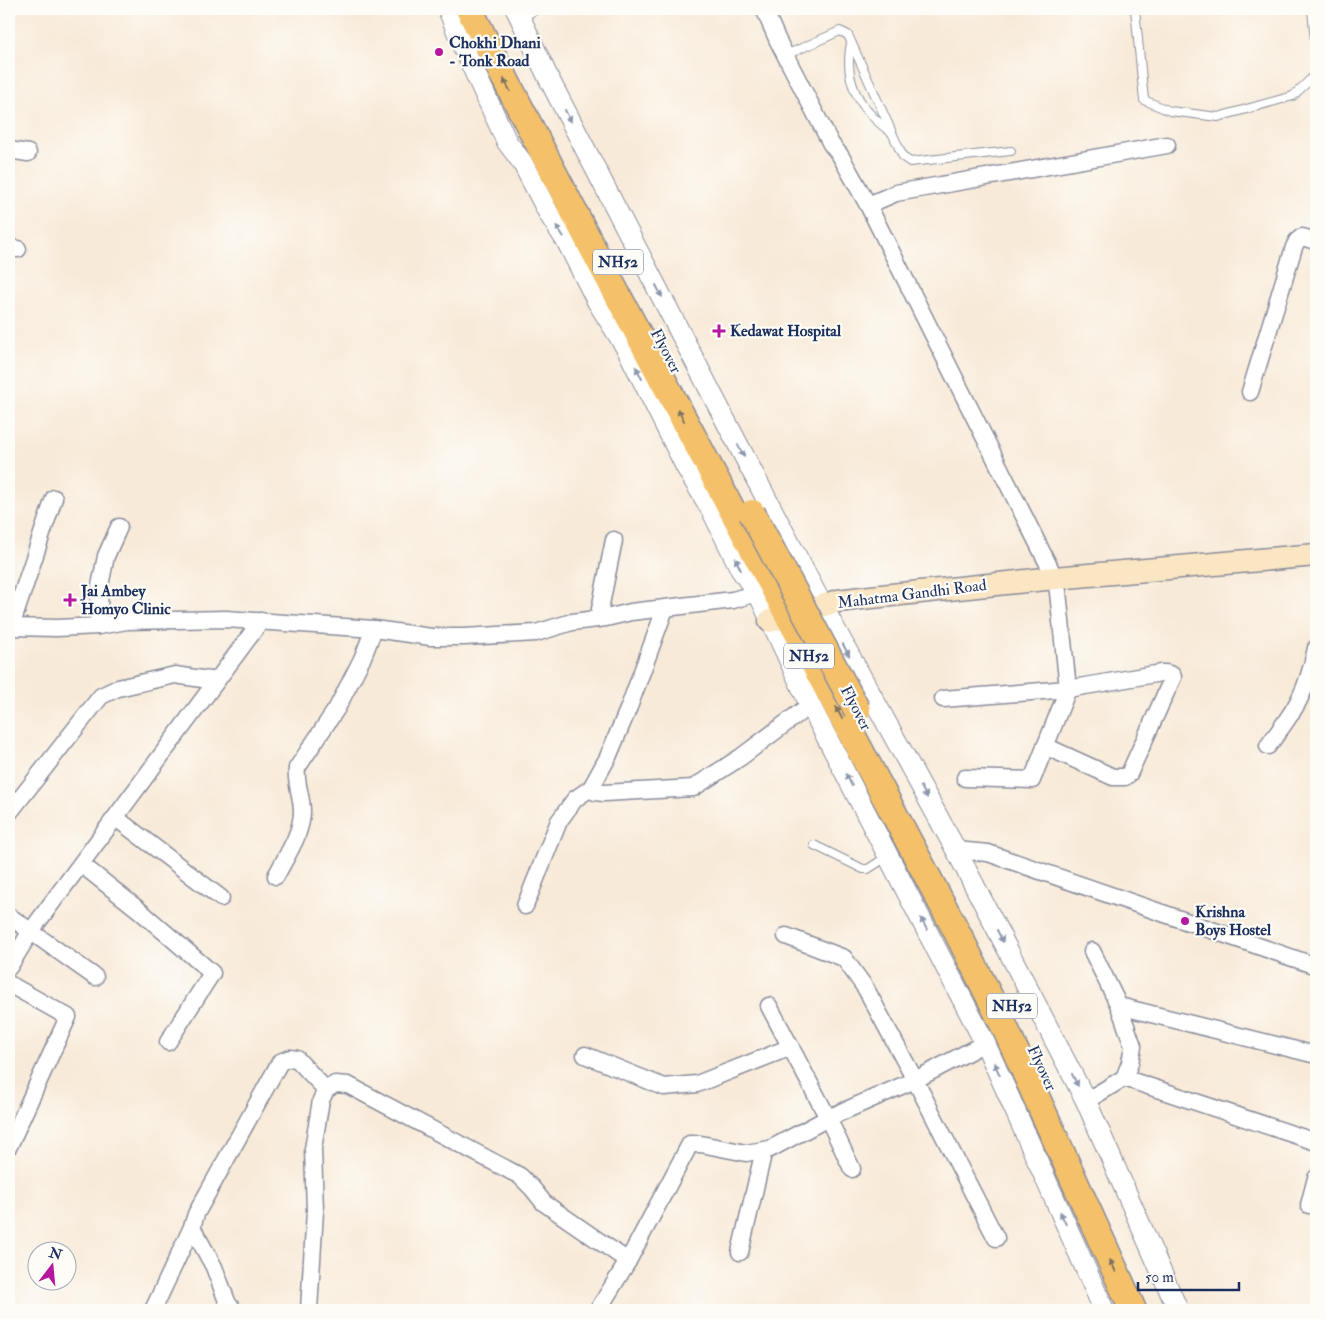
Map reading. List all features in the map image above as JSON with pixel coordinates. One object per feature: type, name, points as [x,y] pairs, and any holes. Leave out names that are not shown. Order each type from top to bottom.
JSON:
[{"type":"highway","name":"NH52","points":[[469,9],[593,249],[779,618],[957,932],[1005,1028],[1133,1310]]},
{"type":"highway","name":"Flyover","points":[[488,9],[591,210],[862,718],[1013,1008],[1152,1310]]},
{"type":"main road","name":"Mahatma Gandhi Road","points":[[1057,585],[1316,555]]},
{"type":"main road","name":"Mahatma Gandhi Road","points":[[779,618],[823,607],[838,601],[862,598],[1316,568]]},
{"type":"street","points":[[448,9],[464,49],[507,142],[522,162],[549,214],[567,242],[596,300],[628,351],[686,467],[712,511],[741,570],[757,593],[779,618],[810,705],[985,1043],[1104,1310]]},
{"type":"street","points":[[764,9],[831,144],[840,155],[868,205],[1057,585],[1068,689],[1032,780],[965,778]]},
{"type":"street","points":[[525,12],[552,85],[823,607],[956,850],[1086,1101],[1178,1310]]},
{"type":"street","points":[[868,205],[896,193],[1167,145]]},
{"type":"street","points":[[9,150],[28,153]]},
{"type":"street","points":[[1250,392],[1294,247],[1302,237],[1316,241]]},
{"type":"street","points":[[54,498],[10,627],[98,626],[127,621],[218,619],[261,620],[374,629],[432,637],[464,637],[536,633],[572,622],[631,612],[733,600],[757,593]]},
{"type":"street","points":[[98,626],[100,586],[106,556],[119,527]]},
{"type":"street","points":[[598,619],[614,540]]},
{"type":"street","points":[[526,906],[559,821],[575,799],[591,788],[608,757],[629,707],[665,609]]},
{"type":"street","points":[[9,967],[32,931],[261,620]]},
{"type":"street","points":[[276,876],[300,830],[302,820],[302,809],[296,778],[297,768],[337,708],[374,629]]},
{"type":"street","points":[[1268,746],[1301,699],[1313,666],[1316,648]]},
{"type":"street","points":[[943,699],[1068,689],[1162,673],[1170,674],[1173,677],[1129,774],[1125,777],[1113,777],[1045,746]]},
{"type":"street","points":[[9,813],[101,696],[118,688],[174,675],[216,681]]},
{"type":"street","points":[[591,788],[595,792],[604,793],[693,788],[741,758],[810,705]]},
{"type":"street","points":[[116,818],[221,898]]},
{"type":"street","points":[[956,850],[988,853],[1316,966]]},
{"type":"street","points":[[81,864],[139,910],[212,973],[168,1042]]},
{"type":"street","points":[[9,916],[95,977]]},
{"type":"street","points":[[786,936],[844,958],[870,995],[996,1238]]},
{"type":"street","points":[[1086,1101],[1124,1078],[1130,1064],[1133,1046],[1119,1006],[1092,951]]},
{"type":"street","points":[[9,984],[68,1017],[9,1146]]},
{"type":"street","points":[[769,1006],[828,1118],[852,1169]]},
{"type":"street","points":[[1119,1006],[1316,1055]]},
{"type":"street","points":[[598,1310],[628,1261],[690,1144],[701,1144],[746,1154],[770,1149],[828,1118],[915,1080],[985,1043]]},
{"type":"street","points":[[585,1056],[664,1087],[698,1084],[791,1047]]},
{"type":"street","points":[[153,1310],[192,1227],[196,1214],[280,1062],[290,1058],[297,1059],[326,1090]]},
{"type":"street","points":[[1124,1078],[1316,1142]]},
{"type":"street","points":[[309,1310],[315,1212],[313,1149],[321,1100],[326,1090],[335,1084],[348,1085],[520,1176],[544,1204],[628,1261]]},
{"type":"street","points":[[740,1252],[764,1150]]},
{"type":"street","points":[[1309,1205],[1316,1178]]},
{"type":"street","points":[[192,1227],[214,1267],[228,1304],[234,1310]]},
{"type":"lane","points":[[1135,9],[1144,100],[1170,111],[1218,117],[1293,96],[1316,74]]},
{"type":"lane","points":[[1312,9],[1316,51]]},
{"type":"lane","points":[[786,55],[840,31],[848,36],[903,157],[910,162],[1011,151]]},
{"type":"lane","points":[[851,44],[848,66],[853,87],[865,108],[882,126],[893,133]]},
{"type":"lane","points":[[814,845],[863,869],[868,869],[888,856]]},
{"type":"place","name":"Chokhi Dhani - Tonk Road","points":[[439,52]]},
{"type":"place","name":"Kedawat Hospital","points":[[719,331]]},
{"type":"place","name":"Jai Ambey Homyo Clinic","points":[[70,600]]},
{"type":"place","name":"Krishna Boys Hostel","points":[[1185,921]]}]
